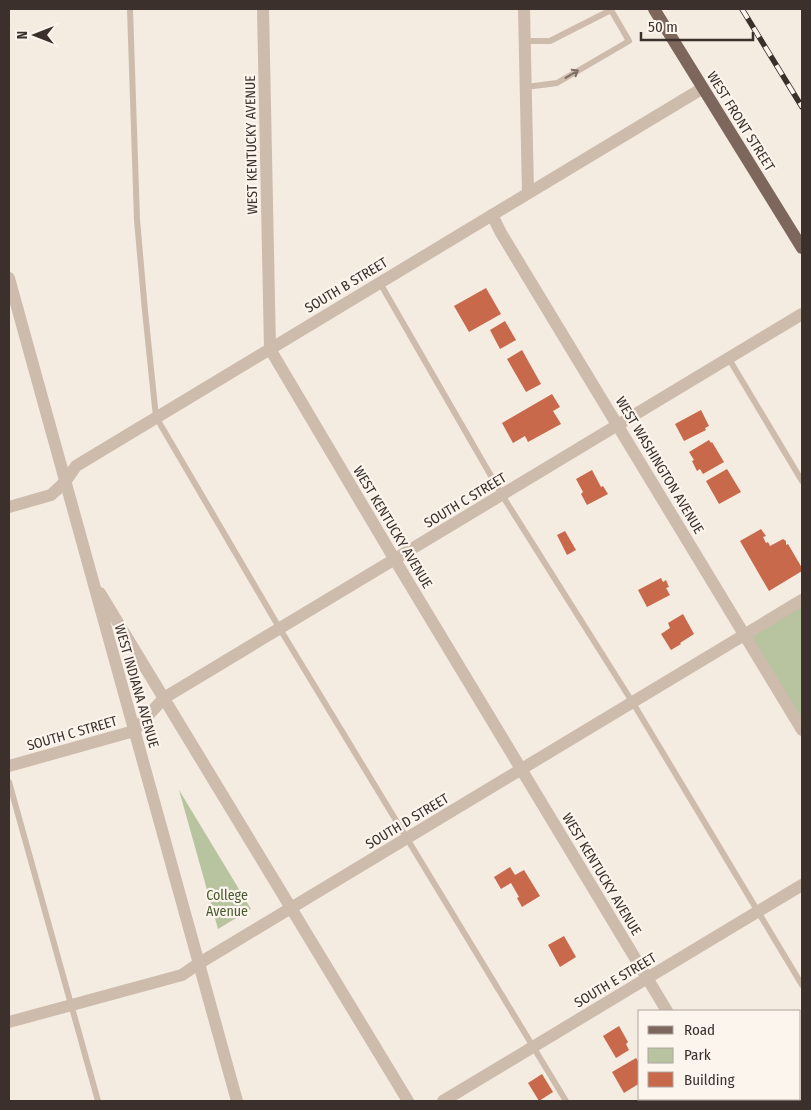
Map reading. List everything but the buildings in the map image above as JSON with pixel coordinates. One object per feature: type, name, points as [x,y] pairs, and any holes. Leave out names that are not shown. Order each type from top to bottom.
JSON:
[{"type":"main road","name":"WEST FRONT STREET","points":[[654,9],[802,248]]},
{"type":"street","name":"WEST KENTUCKY AVENUE","points":[[263,9],[270,349],[394,560],[666,1010]]},
{"type":"street","points":[[524,9],[528,192]]},
{"type":"street","name":"SOUTH B STREET","points":[[9,507],[51,495],[65,482],[76,466],[703,88]]},
{"type":"street","name":"WEST WASHINGTON AVENUE","points":[[492,215],[501,233],[802,730]]},
{"type":"street","name":"WEST INDIANA AVENUE","points":[[9,278],[237,1101]]},
{"type":"street","name":"SOUTH C STREET","points":[[9,766],[134,731],[164,698],[802,314]]},
{"type":"street","points":[[92,580],[408,1101]]},
{"type":"street","name":"SOUTH D STREET","points":[[9,1022],[182,975],[802,600]]},
{"type":"street","name":"SOUTH E STREET","points":[[443,1101],[802,885]]},
{"type":"lane","points":[[130,9],[137,220],[156,418],[280,629],[566,1101]]},
{"type":"lane","points":[[525,41],[550,41],[611,10],[629,41],[557,83],[526,86]]},
{"type":"lane","points":[[380,283],[502,495],[633,702],[802,986]]},
{"type":"lane","points":[[728,359],[802,481]]},
{"type":"lane","points":[[9,782],[98,1101]]},
{"type":"green space","points":[[802,600],[802,730],[745,635]]},
{"type":"green space","name":"College Avenue","points":[[179,790],[251,909],[218,929]]},
{"type":"railway","points":[[742,9],[802,107]]}]
